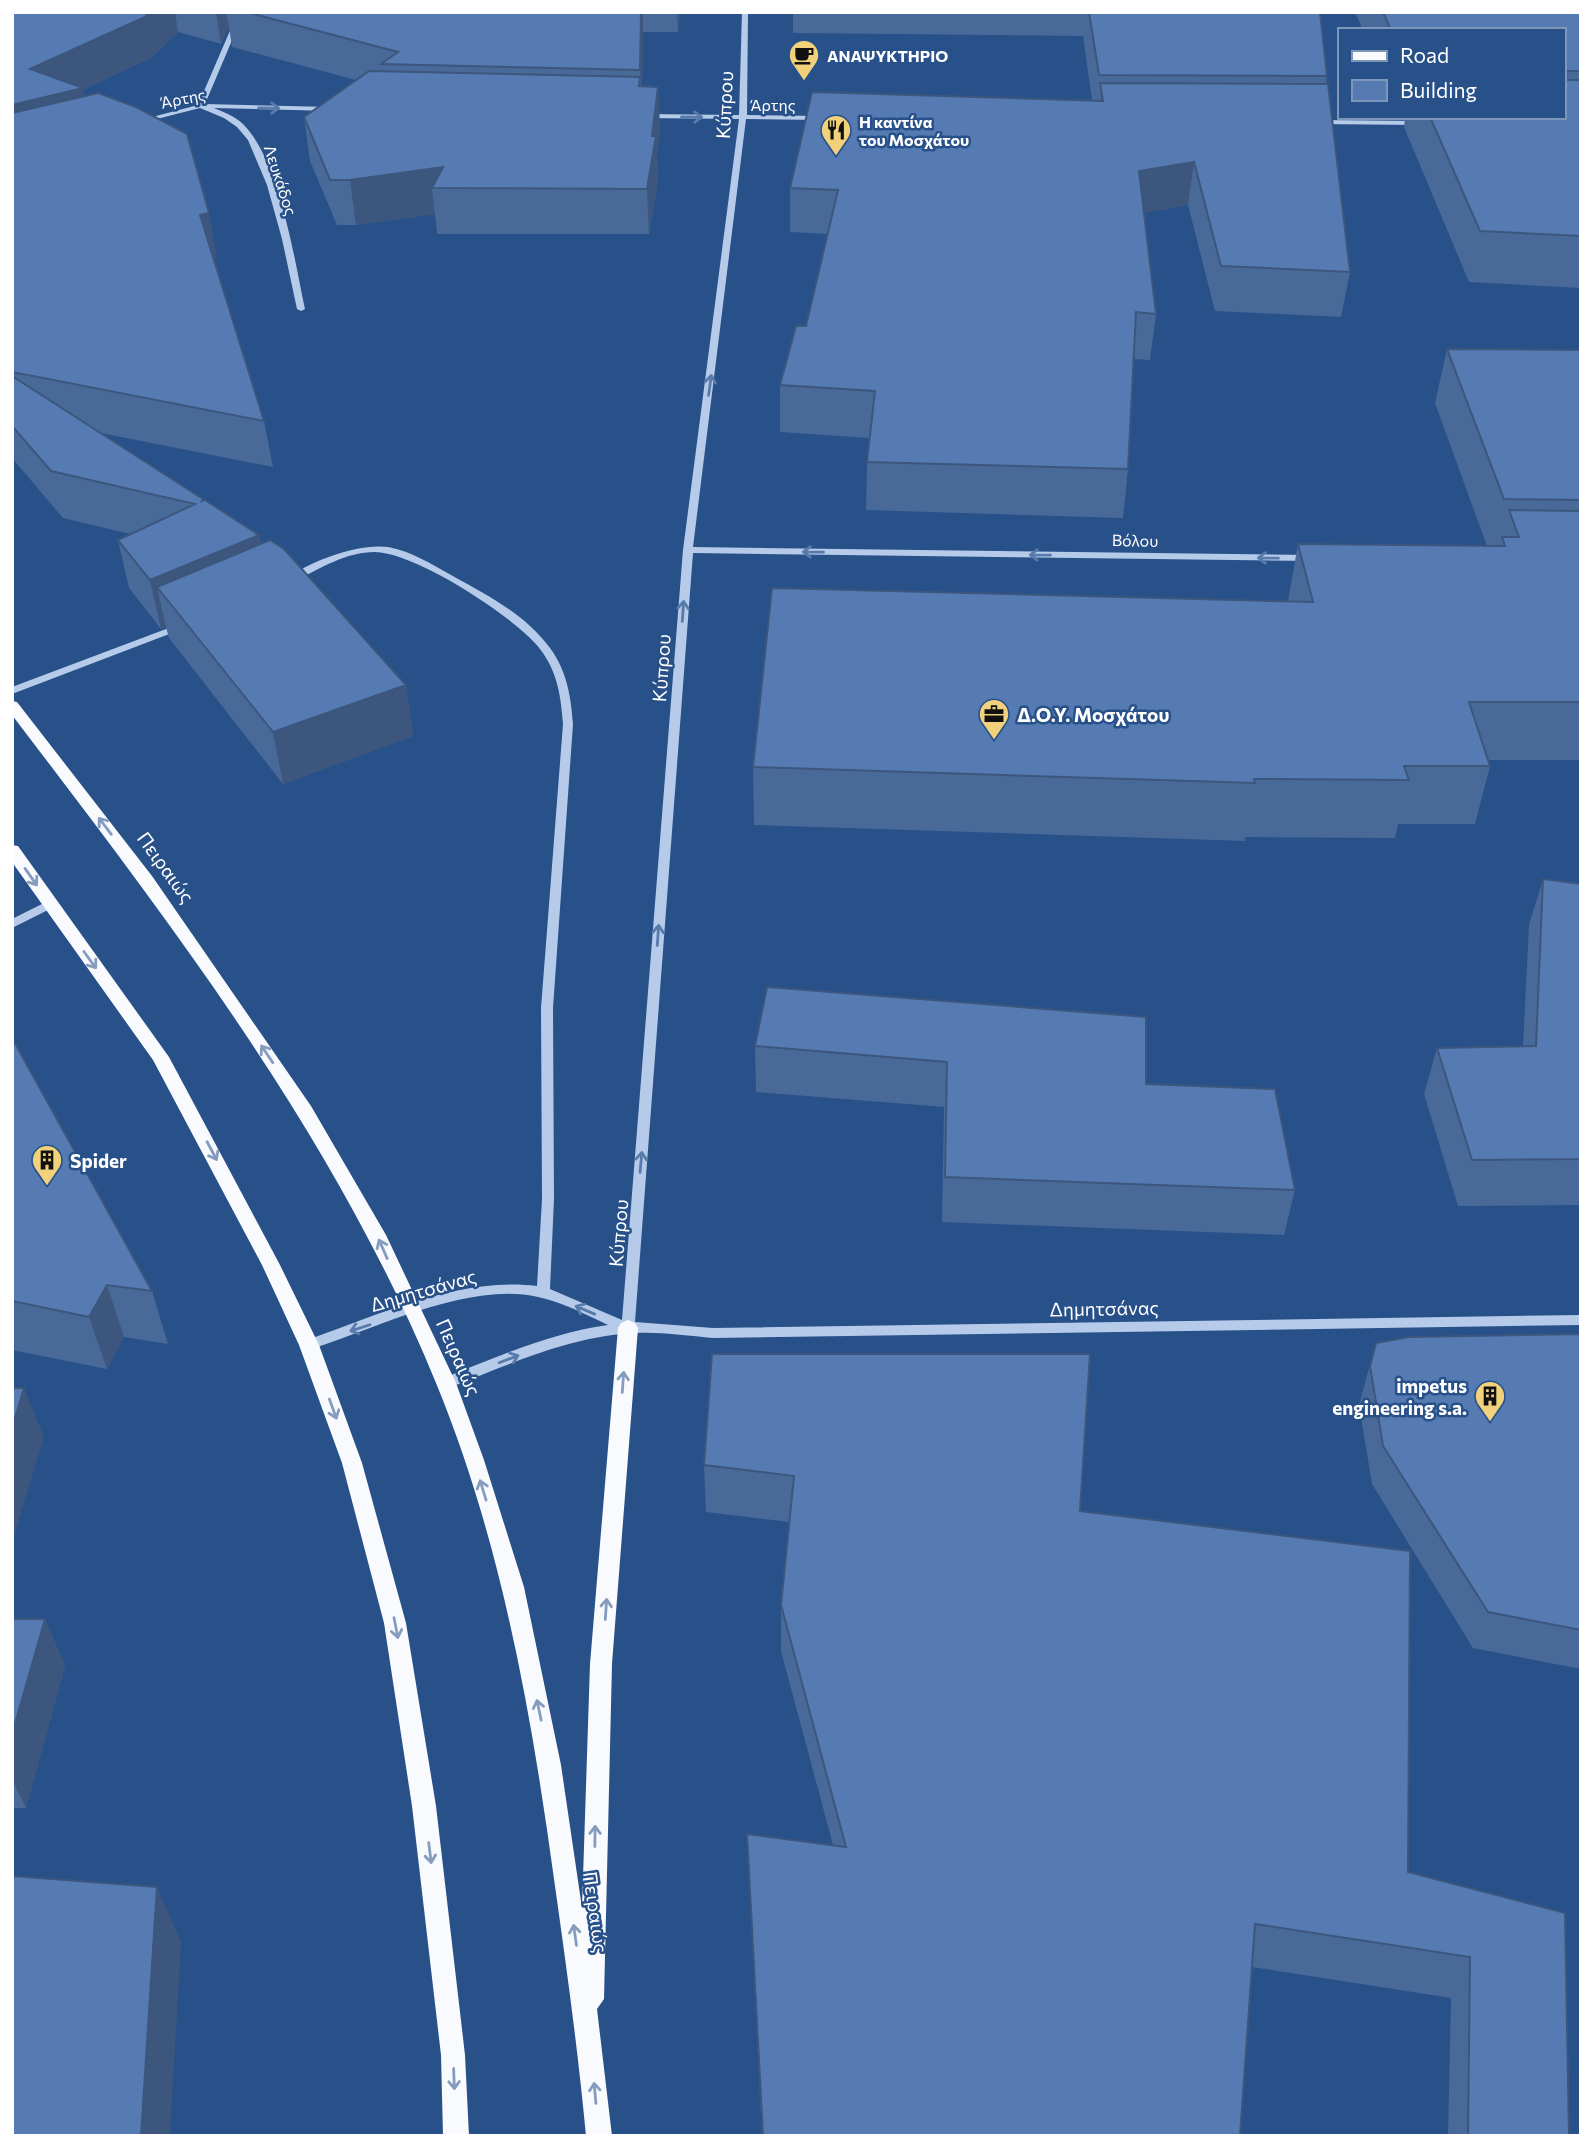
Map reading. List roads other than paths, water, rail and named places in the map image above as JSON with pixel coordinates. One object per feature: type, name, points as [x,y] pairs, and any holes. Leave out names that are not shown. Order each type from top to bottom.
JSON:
[{"type":"main road","name":"Πειραιώς","points":[[12,705],[146,880],[291,1091],[377,1235],[446,1383],[474,1460],[513,1587],[550,1765],[591,2051],[599,2136]]},
{"type":"main road","points":[[12,850],[160,1057],[271,1265],[309,1345],[352,1463],[395,1623],[425,1806],[453,2055],[456,2136]]},
{"type":"main road","points":[[591,2051],[601,1664],[628,1328]]},
{"type":"street","points":[[201,106],[241,12]]},
{"type":"street","name":"Κύπρου","points":[[628,1328],[688,550],[743,118],[745,12]]},
{"type":"street","name":"Άρτης","points":[[133,123],[201,106],[340,109]]},
{"type":"street","name":"Λευκάδος","points":[[201,106],[238,123],[253,140],[266,173],[301,309]]},
{"type":"street","name":"Άρτης","points":[[632,115],[827,118]]},
{"type":"street","points":[[1315,122],[1427,123]]},
{"type":"street","points":[[286,582],[357,550],[393,550],[407,555],[486,598],[527,626],[555,662],[563,681],[568,702],[568,724],[547,1008],[548,1199],[543,1293]]},
{"type":"street","name":"Βόλου","points":[[688,550],[1325,558]]},
{"type":"street","points":[[12,691],[195,622]]},
{"type":"street","points":[[12,924],[50,904]]},
{"type":"street","name":"Δημητσάνας","points":[[309,1345],[475,1292],[512,1288],[543,1293],[628,1328]]},
{"type":"street","name":"Δημητσάνας","points":[[446,1383],[527,1352],[580,1336],[628,1328],[713,1333],[1581,1321]]},
{"type":"place","name":"ΑΝΑΨΥΚΤΗΡΙΟ","points":[[804,82]]},
{"type":"place","name":"Η καντίνα του Μοσχάτου","points":[[836,157]]},
{"type":"place","name":"Δ.Ο.Υ. Μοσχάτου","points":[[994,741]]},
{"type":"place","name":"Spider","points":[[47,1187]]},
{"type":"place","name":"impetus engineering s.a.","points":[[1490,1423]]}]
